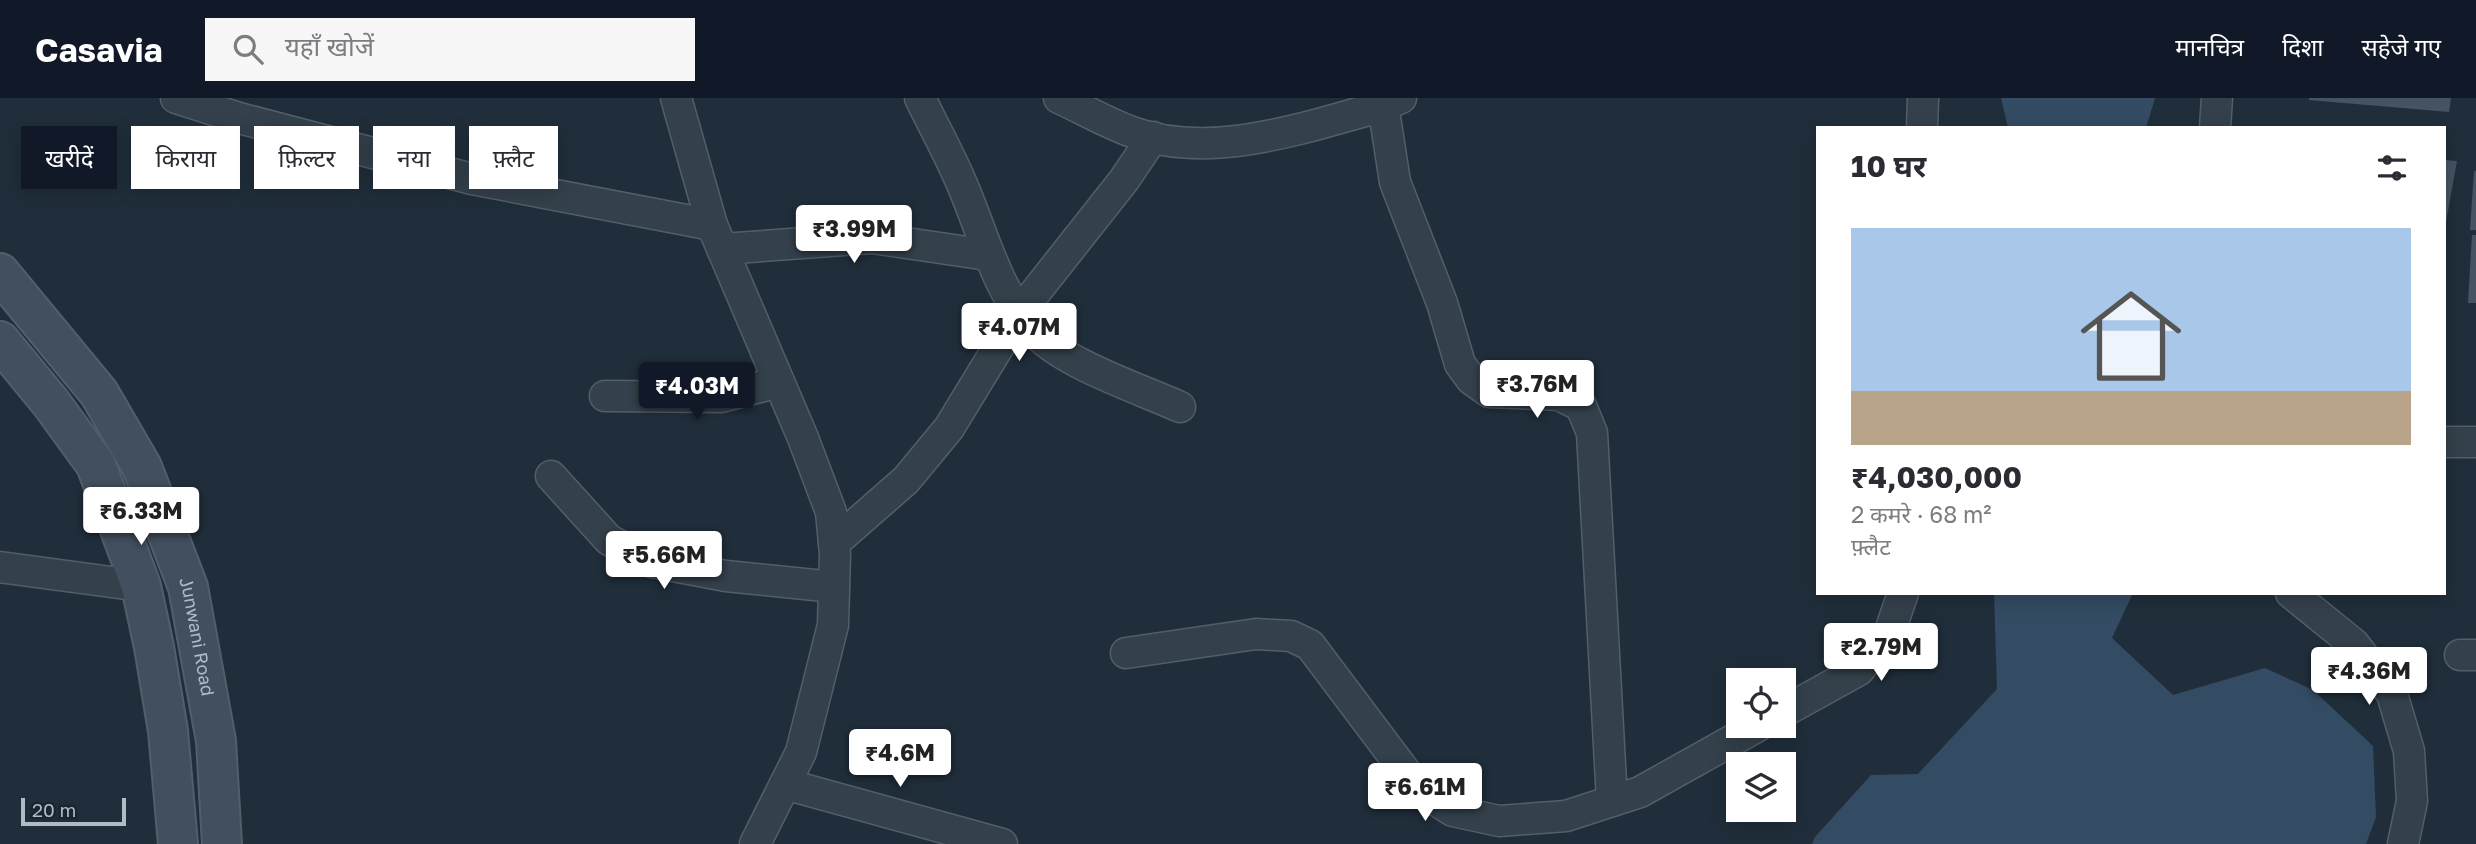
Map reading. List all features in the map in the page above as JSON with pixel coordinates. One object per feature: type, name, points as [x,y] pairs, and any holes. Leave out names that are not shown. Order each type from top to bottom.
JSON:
[{"type":"main road","name":"Junwani Road","points":[[0,273],[99,393],[142,467],[188,587],[216,741],[222,844]]},
{"type":"main road","points":[[0,341],[51,403],[96,465],[141,586],[155,647],[168,731],[177,844]]},
{"type":"street","points":[[176,98],[239,118],[472,179],[717,237],[872,239],[988,255]]},
{"type":"street","points":[[676,98],[717,237],[831,512],[834,543],[833,625],[801,752],[755,844]]},
{"type":"street","points":[[920,98],[968,198],[988,255],[1019,313],[1039,337],[1069,358],[1180,407]]},
{"type":"street","points":[[1059,98],[1133,132],[1183,142],[1256,139],[1389,101],[1395,182],[1442,303],[1460,364],[1471,379],[1489,392],[1559,395],[1581,406],[1592,433],[1612,802]]},
{"type":"street","points":[[1922,126],[1923,98]]},
{"type":"street","points":[[2215,126],[2217,98]]},
{"type":"street","points":[[834,543],[906,480],[949,428],[1019,313],[1124,180],[1153,136]]},
{"type":"street","points":[[605,396],[721,397],[779,382]]},
{"type":"street","points":[[2446,442],[2476,442]]},
{"type":"street","points":[[551,476],[609,540],[652,562],[726,576],[834,587]]},
{"type":"street","points":[[0,567],[141,586]]},
{"type":"street","points":[[1796,705],[1859,670],[1890,631],[1902,595]]},
{"type":"street","points":[[2293,595],[2354,644],[2392,694],[2409,751],[2412,801],[2403,844]]},
{"type":"street","points":[[1126,653],[1256,634],[1291,636],[1310,645],[1407,774],[1428,795],[1454,811],[1499,821],[1566,816],[1612,802],[1640,792],[1737,738]]},
{"type":"street","points":[[785,784],[1002,844]]},
{"type":"water","points":[[2001,98],[2155,98],[2147,126],[2008,126]]},
{"type":"water","points":[[1994,595],[2132,595],[2112,638],[2173,695],[2265,668],[2313,690],[2373,746],[2376,817],[2366,844],[1812,844],[1815,837],[1871,775],[1918,774],[1997,689]]},
{"type":"building","points":[[2309,98],[2451,98],[2449,112]]},
{"type":"building","points":[[2446,160],[2457,161],[2446,222]]},
{"type":"building","points":[[2474,171],[2476,230],[2470,230]]},
{"type":"building","points":[[2472,235],[2476,235],[2476,303],[2468,303]]}]
